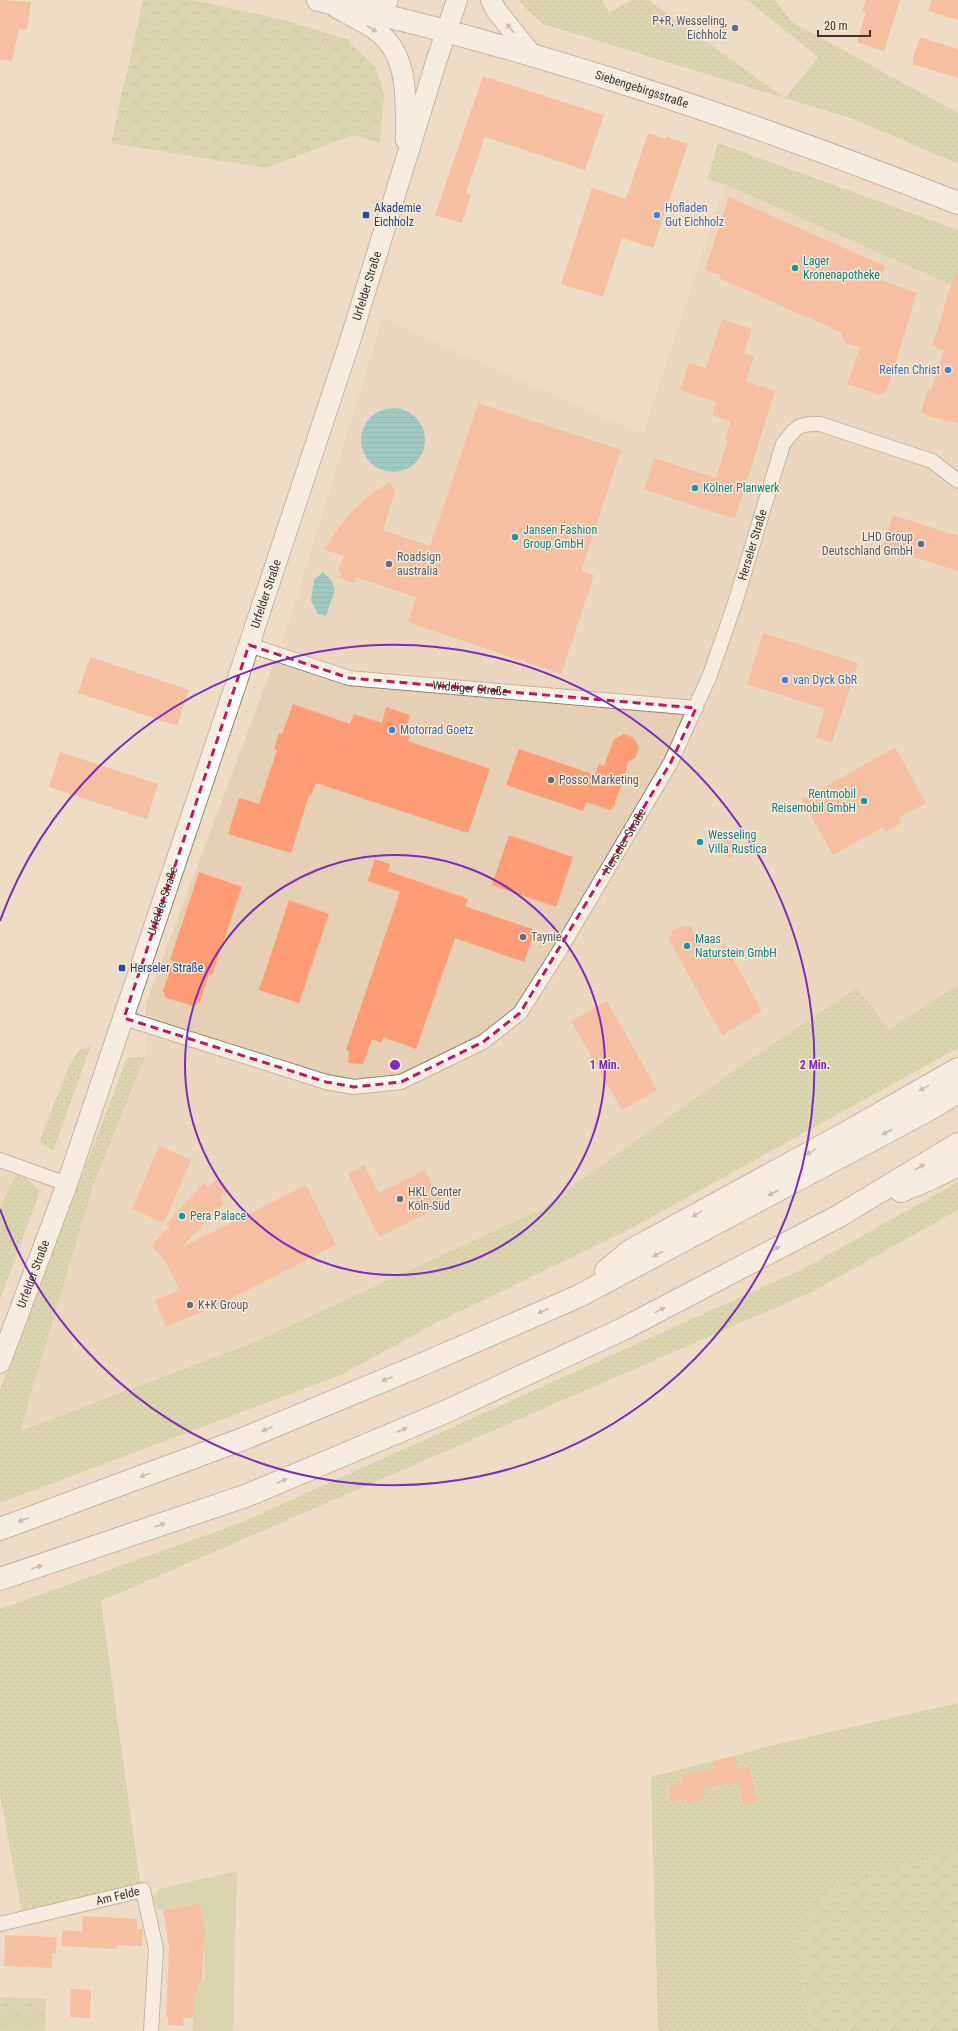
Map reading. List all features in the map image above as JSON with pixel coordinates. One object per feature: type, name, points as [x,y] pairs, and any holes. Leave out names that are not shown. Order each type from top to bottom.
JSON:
[{"type":"main road","points":[[322,1],[388,0]]},
{"type":"main road","name":"Urfelder Straße","points":[[0,1363],[67,1184],[124,1018],[350,340],[457,0]]},
{"type":"main road","points":[[490,0],[496,10],[531,54]]},
{"type":"main road","points":[[322,1],[377,31],[388,42],[397,55],[404,74],[407,156]]},
{"type":"main road","name":"Siebengebirgsstraße","points":[[322,1],[447,30],[531,54],[720,114],[828,153],[958,203]]},
{"type":"main road","points":[[579,1296],[630,1251],[846,1133],[958,1069]]},
{"type":"main road","points":[[0,1529],[243,1439],[423,1364],[579,1296],[930,1109],[958,1092]]},
{"type":"main road","points":[[0,1579],[248,1495],[445,1412],[626,1328],[839,1216],[958,1144]]},
{"type":"main road","points":[[839,1216],[934,1178],[958,1165]]},
{"type":"street","name":"Herseler Straße","points":[[124,1018],[326,1082],[354,1087],[401,1082],[483,1042],[520,1013],[557,956],[670,762],[710,675],[735,603],[783,444],[792,432],[804,423],[820,424],[932,461],[958,482]]},
{"type":"street","name":"Widdiger Straße","points":[[249,645],[350,678],[696,708]]},
{"type":"street","points":[[0,1160],[67,1184]]},
{"type":"street","name":"Am Felde","points":[[0,1924],[143,1890],[156,1949],[151,2031]]},
{"type":"highlighted area","points":[[249,645],[349,678],[696,708],[671,762],[520,1013],[483,1042],[401,1082],[354,1087],[326,1082],[124,1018]]},
{"type":"shaded area","points":[[725,184],[958,288],[958,985],[889,1029],[857,988],[739,1067],[539,1210],[257,1341],[19,1431],[93,1186],[145,1057],[146,1003],[290,619],[382,318],[643,435]]},
{"type":"shaded area","points":[[0,1170],[14,1175],[0,1208]]},
{"type":"green space","points":[[143,0],[193,0],[284,20],[346,39],[376,68],[384,95],[380,143],[353,135],[266,168],[111,143]]},
{"type":"green space","points":[[519,0],[602,0],[609,13],[631,0],[648,0],[785,98],[818,57],[747,0],[775,0],[792,22],[958,113],[958,164],[853,119],[543,24],[526,9]]},
{"type":"green space","points":[[718,143],[958,230],[958,288],[725,184],[707,180]]},
{"type":"green space","points":[[958,985],[958,1048],[628,1230],[436,1323],[343,1374],[0,1503],[0,1389],[127,1058],[145,1057],[93,1186],[20,1431],[257,1341],[539,1210],[739,1067],[857,988],[889,1029]]},
{"type":"green space","points":[[91,1046],[53,1151],[39,1142],[70,1064],[79,1050]]},
{"type":"green space","points":[[16,1173],[27,1179],[40,1191],[0,1300],[0,1208]]},
{"type":"green space","points":[[958,1182],[958,1210],[812,1292],[101,1601],[140,1883],[22,1913],[0,1795],[0,1609],[240,1523],[803,1269]]},
{"type":"green space","points":[[958,1703],[958,1848],[829,1887],[794,1935],[812,2031],[658,2031],[651,1777],[760,1748]]},
{"type":"green space","points":[[958,1848],[958,2031],[812,2031],[794,1935],[829,1886]]},
{"type":"green space","points":[[237,1871],[233,2031],[193,2031],[193,1992],[198,1992],[197,1982],[204,1982],[204,1946],[182,1945],[182,1940],[206,1936],[200,1903],[158,1910],[153,1897],[159,1889]]},
{"type":"green space","points":[[0,1997],[46,1999],[45,2031],[0,2031]]},
{"type":"water","points":[[393,408],[411,414],[419,422],[425,440],[419,458],[411,466],[393,472],[375,466],[367,458],[361,440],[367,422],[375,414]]},
{"type":"water","points":[[323,572],[332,581],[335,590],[326,616],[318,614],[311,601],[314,580]]},
{"type":"building","points":[[0,0],[31,2],[27,30],[19,29],[12,61],[0,60]]},
{"type":"building","points":[[866,0],[900,0],[884,51],[857,42],[866,12],[862,11]]},
{"type":"building","points":[[932,0],[958,0],[958,20],[928,11]]},
{"type":"building","points":[[920,37],[958,49],[958,78],[913,64],[913,58]]},
{"type":"building","points":[[483,76],[604,115],[585,170],[485,137],[466,193],[471,195],[462,223],[435,215]]},
{"type":"building","points":[[648,133],[688,144],[653,248],[622,238],[603,297],[561,284],[592,188],[626,199]]},
{"type":"building","name":"Lager Kronenapotheke","points":[[729,197],[885,266],[881,280],[917,293],[887,391],[879,395],[847,384],[860,348],[846,343],[840,332],[719,278],[720,275],[705,270]]},
{"type":"building","name":"Reifen Christ","points":[[955,273],[958,274],[958,423],[949,420],[948,422],[921,413],[928,389],[931,390],[944,350],[932,346]]},
{"type":"building","points":[[722,319],[752,329],[744,353],[754,356],[746,381],[775,391],[735,519],[644,489],[654,458],[716,478],[728,440],[725,439],[731,422],[712,415],[716,402],[680,390],[689,363],[706,368]]},
{"type":"building","name":"Jansen Fashion Group GmbH","points":[[478,403],[621,450],[581,571],[594,575],[561,674],[408,622],[416,597],[356,577],[354,583],[339,578],[341,572],[338,571],[344,556],[325,550],[334,534],[352,511],[375,491],[390,482],[395,492],[383,530],[430,546]]},
{"type":"building","name":"LHD Group Deutschland GmbH","points":[[893,515],[958,536],[958,571],[882,547]]},
{"type":"building","points":[[763,633],[858,663],[832,743],[816,738],[825,709],[747,684]]},
{"type":"building","points":[[90,657],[189,690],[177,726],[78,693]]},
{"type":"building","points":[[293,704],[350,724],[354,714],[382,723],[386,707],[410,715],[406,729],[411,731],[408,741],[490,769],[468,833],[316,783],[311,796],[309,795],[291,853],[228,834],[239,798],[259,804],[277,750],[274,749],[279,733],[282,734]]},
{"type":"building","name":"Posso Marketing","points":[[624,734],[634,738],[639,748],[635,758],[628,762],[624,780],[615,801],[615,805],[610,810],[586,802],[583,811],[506,785],[519,749],[595,775],[599,764],[604,766],[614,739]]},
{"type":"building","name":"Rentmobil Reisemobil GmbH","points":[[895,747],[926,803],[898,818],[901,823],[886,832],[883,827],[833,855],[802,800]]},
{"type":"building","points":[[60,752],[158,784],[147,819],[49,787]]},
{"type":"building","points":[[725,834],[740,849],[729,859],[714,844]]},
{"type":"building","points":[[509,835],[573,857],[556,907],[492,885]]},
{"type":"building","points":[[375,859],[390,864],[388,871],[468,899],[465,906],[535,930],[524,962],[455,938],[416,1049],[383,1037],[381,1043],[372,1039],[363,1064],[348,1063],[349,1051],[346,1050],[400,892],[368,881]]},
{"type":"building","points":[[199,872],[242,887],[212,975],[209,974],[200,1002],[193,1006],[166,998],[163,991],[173,961],[170,960]]},
{"type":"building","points":[[289,900],[329,914],[299,1003],[259,990]]},
{"type":"building","points":[[690,925],[706,954],[725,944],[762,1011],[722,1035],[668,938],[671,936],[672,931],[681,926],[686,927]]},
{"type":"building","points":[[607,1001],[657,1090],[622,1110],[571,1021]]},
{"type":"building","points":[[159,1146],[191,1160],[164,1223],[132,1209]]},
{"type":"building","name":"HKL Center Köln-Süd","points":[[364,1165],[379,1193],[425,1170],[443,1205],[379,1237],[348,1174]]},
{"type":"building","points":[[216,1179],[228,1189],[220,1198],[225,1202],[181,1248],[306,1185],[336,1245],[218,1305],[166,1327],[155,1300],[180,1290],[164,1259],[151,1246],[170,1226],[166,1224],[204,1183],[209,1187]]},
{"type":"building","points":[[735,1756],[738,1769],[750,1766],[757,1803],[743,1805],[739,1782],[703,1788],[705,1798],[688,1804],[685,1799],[671,1802],[669,1786],[683,1783],[680,1775],[715,1768],[713,1761]]},
{"type":"building","points":[[200,1903],[206,1936],[204,1936],[202,1982],[198,1982],[198,1992],[193,1992],[193,2018],[184,2018],[183,2026],[168,2025],[168,2017],[166,2017],[169,1946],[163,1910]]},
{"type":"building","points":[[83,1916],[137,1919],[137,1929],[143,1929],[142,1946],[117,1945],[116,1949],[61,1946],[63,1930],[82,1932]]},
{"type":"building","points":[[5,1935],[57,1937],[56,1954],[52,1953],[52,1968],[4,1966]]},
{"type":"building","points":[[71,1989],[91,1990],[90,2018],[70,2017]]},
{"type":"place","name":"P+R, Wesseling, Eichholz","points":[[735,28]]},
{"type":"place","name":"Akademie Eichholz","points":[[366,215]]},
{"type":"place","name":"Hofladen Gut Eichholz","points":[[657,215]]},
{"type":"place","name":"Lager Kronenapotheke","points":[[795,268]]},
{"type":"place","name":"Reifen Christ","points":[[948,370]]},
{"type":"place","name":"Kölner Planwerk","points":[[695,488]]},
{"type":"place","name":"Jansen Fashion Group GmbH","points":[[515,537]]},
{"type":"place","name":"LHD Group Deutschland GmbH","points":[[921,544]]},
{"type":"place","name":"Roadsign australia","points":[[389,564]]},
{"type":"place","name":"van Dyck GbR","points":[[785,680]]},
{"type":"place","name":"Motorrad Goetz","points":[[392,730]]},
{"type":"place","name":"Posso Marketing","points":[[551,780]]},
{"type":"place","name":"Rentmobil Reisemobil GmbH","points":[[864,801]]},
{"type":"place","name":"Wesseling Villa Rustica","points":[[700,842]]},
{"type":"place","name":"Taynie","points":[[523,937]]},
{"type":"place","name":"Maas Naturstein GmbH","points":[[687,946]]},
{"type":"place","name":"Herseler Straße","points":[[122,968]]},
{"type":"place","name":"HKL Center Köln-Süd","points":[[400,1199]]},
{"type":"place","name":"Pera Palace","points":[[182,1216]]},
{"type":"place","name":"K+K Group","points":[[190,1305]]}]
